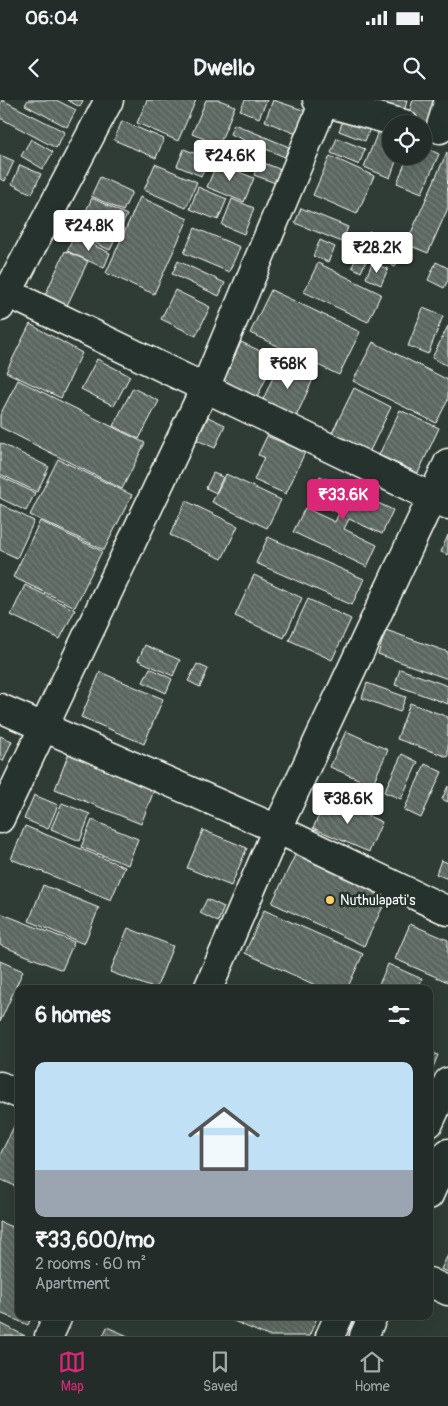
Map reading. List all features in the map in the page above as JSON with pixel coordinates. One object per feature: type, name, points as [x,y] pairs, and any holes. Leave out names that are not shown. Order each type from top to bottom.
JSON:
[{"type":"street","points":[[110,100],[4,300],[205,388],[441,502]]},
{"type":"street","points":[[0,820],[42,726],[205,388],[322,101],[382,118]]},
{"type":"street","points":[[437,130],[448,103]]},
{"type":"street","points":[[210,985],[277,829],[441,502],[448,463]]},
{"type":"street","points":[[0,708],[277,829],[448,910]]},
{"type":"street","points":[[433,1114],[448,1082]]},
{"type":"street","points":[[0,1086],[15,1092]]},
{"type":"street","points":[[433,1186],[448,1153]]},
{"type":"street","points":[[433,1284],[448,1290]]},
{"type":"street","points":[[49,1336],[56,1320]]},
{"type":"street","points":[[330,1336],[338,1320]]},
{"type":"street","points":[[364,1336],[371,1320]]},
{"type":"building","points":[[2,100],[65,132],[56,148],[0,118],[0,104]]},
{"type":"building","points":[[28,100],[56,100],[76,110],[67,127],[25,105]]},
{"type":"building","points":[[67,100],[83,100],[80,107]]},
{"type":"building","points":[[147,100],[196,100],[178,141],[137,123]]},
{"type":"building","points":[[206,100],[219,100],[235,106],[219,145],[192,134]]},
{"type":"building","points":[[245,100],[267,100],[259,118],[240,110]]},
{"type":"building","points":[[273,100],[306,111],[296,134],[265,121]]},
{"type":"building","points":[[383,100],[407,100],[404,115],[392,115],[380,112]]},
{"type":"building","points":[[413,100],[436,100],[432,117],[432,115],[408,115]]},
{"type":"building","points":[[346,113],[372,123],[365,141],[339,131]]},
{"type":"building","points":[[122,121],[164,139],[156,158],[114,140]]},
{"type":"building","points":[[234,124],[289,147],[285,157],[230,134]]},
{"type":"building","points":[[379,129],[382,130],[382,165],[395,165],[390,178],[364,167]]},
{"type":"building","points":[[337,138],[365,149],[359,165],[331,153]]},
{"type":"building","points":[[31,139],[53,152],[43,169],[21,156]]},
{"type":"building","points":[[224,148],[248,158],[242,171],[218,162]]},
{"type":"building","points":[[184,149],[209,159],[201,176],[177,166]]},
{"type":"building","points":[[432,151],[439,154],[422,193],[397,183],[404,165],[432,165]]},
{"type":"building","points":[[447,152],[448,208],[428,253],[406,244]]},
{"type":"building","points":[[0,155],[14,161],[5,181],[0,179]]},
{"type":"building","points":[[330,156],[374,176],[357,214],[313,195]]},
{"type":"building","points":[[259,161],[284,171],[278,184],[254,175]]},
{"type":"building","points":[[217,163],[254,178],[244,202],[207,187]]},
{"type":"building","points":[[155,164],[197,182],[186,208],[144,190]]},
{"type":"building","points":[[20,165],[41,174],[32,194],[12,184]]},
{"type":"building","points":[[100,177],[132,192],[123,211],[91,196]]},
{"type":"building","points":[[198,187],[227,199],[218,220],[190,209]]},
{"type":"building","points":[[140,197],[188,219],[154,294],[106,273]]},
{"type":"building","points":[[92,198],[127,215],[110,250],[75,234]]},
{"type":"building","points":[[232,199],[254,208],[244,234],[222,225]]},
{"type":"building","points":[[301,208],[348,227],[342,242],[295,223]]},
{"type":"building","points":[[195,228],[240,247],[229,272],[184,253]]},
{"type":"building","points":[[369,231],[404,248],[395,267],[361,250]]},
{"type":"building","points":[[74,236],[110,253],[104,268],[67,251]]},
{"type":"building","points":[[320,240],[335,247],[328,262],[313,256]]},
{"type":"building","points":[[65,251],[88,261],[64,312],[42,302]]},
{"type":"building","points":[[357,256],[366,261],[361,272],[352,267]]},
{"type":"building","points":[[178,261],[225,283],[219,296],[172,274]]},
{"type":"building","points":[[436,262],[448,268],[448,280],[444,288],[428,280]]},
{"type":"building","points":[[318,263],[381,294],[368,322],[304,292]]},
{"type":"building","points":[[372,263],[388,269],[381,285],[366,278]]},
{"type":"building","points":[[175,290],[210,307],[196,336],[161,319]]},
{"type":"building","points":[[271,290],[360,332],[339,375],[250,333]]},
{"type":"building","points":[[423,308],[443,316],[428,354],[408,346]]},
{"type":"building","points":[[30,324],[82,353],[61,398],[6,372]]},
{"type":"building","points":[[448,326],[448,366],[432,358]]},
{"type":"building","points":[[241,342],[275,358],[256,400],[222,384]]},
{"type":"building","points":[[373,342],[448,380],[448,400],[436,423],[353,381]]},
{"type":"building","points":[[97,359],[130,376],[114,406],[81,389]]},
{"type":"building","points":[[280,362],[314,377],[295,419],[261,404]]},
{"type":"building","points":[[18,380],[145,443],[122,489],[0,427],[0,415]]},
{"type":"building","points":[[133,388],[159,401],[139,439],[113,426]]},
{"type":"building","points":[[354,388],[391,407],[367,457],[329,439]]},
{"type":"building","points":[[400,410],[439,428],[418,473],[379,455]]},
{"type":"building","points":[[208,417],[225,425],[215,448],[197,440]]},
{"type":"building","points":[[267,436],[305,452],[286,494],[254,480],[264,457],[258,455]]},
{"type":"building","points":[[0,443],[49,467],[37,492],[0,474]]},
{"type":"building","points":[[58,459],[132,495],[104,550],[30,515]]},
{"type":"building","points":[[213,473],[223,477],[216,493],[206,488]]},
{"type":"building","points":[[226,474],[281,500],[267,528],[212,502]]},
{"type":"building","points":[[0,476],[35,493],[26,511],[0,498]]},
{"type":"building","points":[[320,476],[393,510],[382,534],[349,519],[344,529],[377,545],[367,567],[293,532],[305,508],[335,522],[339,513],[309,499]]},
{"type":"building","points":[[186,501],[238,526],[222,559],[170,535]]},
{"type":"building","points":[[0,504],[34,521],[17,558],[0,550]]},
{"type":"building","points":[[40,521],[102,551],[75,607],[13,577]]},
{"type":"building","points":[[448,535],[448,555],[441,552]]},
{"type":"building","points":[[268,537],[364,579],[352,605],[256,563]]},
{"type":"building","points":[[254,575],[302,598],[284,638],[235,616]]},
{"type":"building","points":[[25,585],[75,610],[60,639],[11,615]]},
{"type":"building","points":[[308,599],[351,619],[332,660],[289,640]]},
{"type":"building","points":[[386,630],[448,652],[448,679],[378,654]]},
{"type":"building","points":[[145,645],[180,660],[173,676],[138,660]]},
{"type":"building","points":[[197,664],[208,669],[200,687],[188,681]]},
{"type":"building","points":[[150,668],[172,679],[166,693],[143,682]]},
{"type":"building","points":[[400,669],[448,686],[448,704],[395,685]]},
{"type":"building","points":[[100,672],[163,699],[144,744],[81,717]]},
{"type":"building","points":[[367,683],[406,697],[400,712],[362,698]]},
{"type":"building","points":[[410,703],[448,717],[448,757],[397,739]]},
{"type":"building","points":[[346,731],[388,750],[372,785],[330,767]]},
{"type":"building","points":[[0,736],[12,741],[3,761],[0,759]]},
{"type":"building","points":[[69,753],[155,788],[141,824],[55,789]]},
{"type":"building","points":[[402,754],[418,762],[401,799],[384,792]]},
{"type":"building","points":[[425,764],[442,772],[421,818],[404,810]]},
{"type":"building","points":[[448,786],[448,802],[442,799]]},
{"type":"building","points":[[34,795],[58,805],[48,829],[24,819]]},
{"type":"building","points":[[327,798],[382,822],[369,852],[313,828]]},
{"type":"building","points":[[62,803],[90,814],[80,841],[51,829]]},
{"type":"building","points":[[92,820],[138,839],[128,865],[81,847]]},
{"type":"building","points":[[25,826],[125,867],[111,900],[11,859]]},
{"type":"building","points":[[203,830],[247,848],[231,886],[187,868]]},
{"type":"building","name":"Nuthulapati's","points":[[296,853],[388,896],[364,946],[272,903]]},
{"type":"building","points":[[441,860],[448,863],[448,879],[436,874]]},
{"type":"building","points":[[43,885],[99,908],[84,944],[29,921]]},
{"type":"building","points":[[207,899],[224,907],[218,922],[200,913]]},
{"type":"building","points":[[264,910],[363,954],[349,985],[315,985],[245,953]]},
{"type":"building","points":[[0,913],[74,942],[62,970],[0,945]]},
{"type":"building","points":[[410,924],[448,940],[448,982],[395,959]]},
{"type":"building","points":[[128,928],[173,946],[158,985],[145,985],[110,972]]},
{"type":"building","points":[[0,961],[23,971],[15,985],[0,1022]]},
{"type":"building","points":[[388,964],[422,979],[420,985],[379,985]]},
{"type":"building","points":[[433,1053],[438,1055],[433,1067]]},
{"type":"building","points":[[15,1124],[15,1186],[0,1179],[0,1155]]},
{"type":"building","points":[[0,1222],[15,1228],[15,1319],[0,1313]]},
{"type":"building","points":[[448,1255],[448,1272],[441,1269]]},
{"type":"building","points":[[16,1320],[30,1320],[28,1325]]},
{"type":"building","points":[[231,1320],[316,1320],[309,1336],[268,1336]]},
{"type":"building","points":[[0,1323],[25,1336],[0,1336]]},
{"type":"building","points":[[107,1327],[128,1336],[103,1336]]},
{"type":"place","name":"Nuthulapati's","points":[[330,900]]}]
